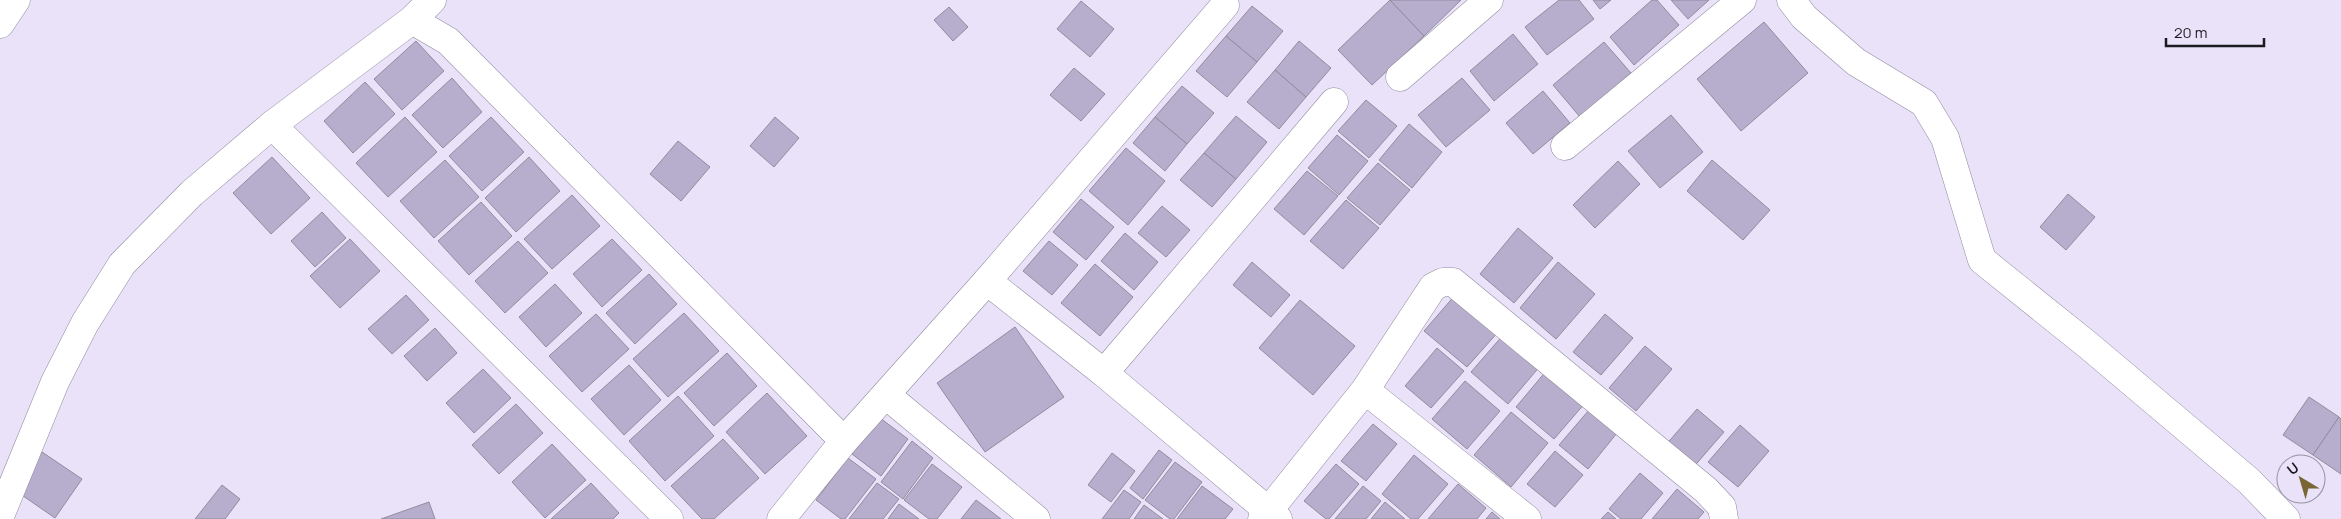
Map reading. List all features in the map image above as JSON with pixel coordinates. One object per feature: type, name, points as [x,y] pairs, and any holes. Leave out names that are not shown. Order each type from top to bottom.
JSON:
[{"type":"street","points":[[0,24],[16,0]]},
{"type":"street","points":[[0,516],[55,382],[85,323],[122,264],[192,193],[272,125],[412,20],[432,0]]},
{"type":"street","points":[[1400,77],[1489,0]]},
{"type":"street","points":[[1565,146],[1742,0]]},
{"type":"street","points":[[1791,0],[1804,17],[1856,62],[1924,102],[1945,138],[1982,260],[2089,346],[2242,475],[2286,519]]},
{"type":"street","points":[[782,519],[844,441],[987,281],[1225,5]]},
{"type":"street","points":[[412,20],[448,41],[844,441]]},
{"type":"street","points":[[1104,373],[1334,102]]},
{"type":"street","points":[[272,125],[669,519]]},
{"type":"street","points":[[987,281],[1104,373],[1269,516],[1365,390],[1434,287],[1443,282],[1453,282],[1706,490],[1722,507],[1724,519]]},
{"type":"street","points":[[1365,390],[1527,519]]},
{"type":"street","points":[[886,395],[1036,519]]},
{"type":"building","points":[[1390,0],[1424,36],[1372,85],[1338,50]]},
{"type":"building","points":[[1390,0],[1461,0],[1424,36]]},
{"type":"building","points":[[1559,0],[1579,0],[1594,19],[1547,55],[1525,27]]},
{"type":"building","points":[[1593,0],[1611,0],[1600,9]]},
{"type":"building","points":[[1652,0],[1657,0],[1679,25],[1634,65],[1610,37]]},
{"type":"building","points":[[1671,0],[1709,0],[1688,19]]},
{"type":"building","points":[[1081,1],[1114,29],[1090,57],[1057,29]]},
{"type":"building","points":[[1252,6],[1283,31],[1257,62],[1226,36]]},
{"type":"building","points":[[949,7],[968,27],[953,41],[934,20]]},
{"type":"building","points":[[1764,22],[1808,73],[1741,131],[1697,79]]},
{"type":"building","points":[[1513,34],[1538,64],[1494,101],[1470,71]]},
{"type":"building","points":[[1226,36],[1257,62],[1227,97],[1196,71]]},
{"type":"building","points":[[416,41],[444,71],[402,110],[374,79]]},
{"type":"building","points":[[1299,41],[1331,68],[1306,97],[1275,70]]},
{"type":"building","points":[[1604,42],[1631,73],[1580,117],[1553,85]]},
{"type":"building","points":[[1074,68],[1105,94],[1081,121],[1050,95]]},
{"type":"building","points":[[1275,70],[1306,97],[1279,129],[1247,102]]},
{"type":"building","points":[[452,78],[482,112],[443,148],[412,115]]},
{"type":"building","points":[[1462,78],[1490,110],[1446,147],[1418,115]]},
{"type":"building","points":[[365,82],[395,114],[353,153],[324,121]]},
{"type":"building","points":[[1182,86],[1214,113],[1187,144],[1155,117]]},
{"type":"building","points":[[1543,91],[1570,123],[1533,154],[1506,123]]},
{"type":"building","points":[[1366,100],[1397,126],[1369,158],[1338,131]]},
{"type":"building","points":[[1671,115],[1703,152],[1660,188],[1628,151]]},
{"type":"building","points":[[1236,116],[1267,142],[1236,179],[1204,153]]},
{"type":"building","points":[[405,117],[437,152],[388,197],[356,163]]},
{"type":"building","points":[[491,117],[524,152],[482,191],[449,156]]},
{"type":"building","points":[[775,117],[799,138],[774,167],[750,146]]},
{"type":"building","points":[[1155,117],[1187,144],[1165,171],[1133,143]]},
{"type":"building","points":[[1409,124],[1442,152],[1412,188],[1379,160]]},
{"type":"building","points":[[1337,135],[1368,161],[1339,195],[1308,168]]},
{"type":"building","points":[[678,141],[710,167],[681,201],[650,174]]},
{"type":"building","points":[[1126,148],[1165,181],[1128,225],[1089,191]]},
{"type":"building","points":[[1204,153],[1236,179],[1212,207],[1180,180]]},
{"type":"building","points":[[272,157],[310,198],[271,234],[233,193]]},
{"type":"building","points":[[529,157],[560,191],[516,232],[485,198]]},
{"type":"building","points":[[445,160],[479,197],[434,238],[400,201]]},
{"type":"building","points":[[1712,160],[1770,210],[1743,240],[1687,191]]},
{"type":"building","points":[[1618,161],[1640,184],[1595,228],[1573,205]]},
{"type":"building","points":[[1378,163],[1410,190],[1380,225],[1347,198]]},
{"type":"building","points":[[1307,171],[1338,196],[1304,235],[1274,209]]},
{"type":"building","points":[[2068,194],[2095,217],[2066,250],[2040,227]]},
{"type":"building","points":[[572,195],[600,226],[552,269],[524,239]]},
{"type":"building","points":[[1081,199],[1114,227],[1086,260],[1053,232]]},
{"type":"building","points":[[1346,200],[1379,228],[1343,269],[1310,241]]},
{"type":"building","points":[[481,202],[512,236],[469,275],[438,241]]},
{"type":"building","points":[[1162,206],[1190,230],[1166,257],[1138,233]]},
{"type":"building","points":[[322,212],[346,238],[315,267],[291,241]]},
{"type":"building","points":[[1518,228],[1553,258],[1514,303],[1480,274]]},
{"type":"building","points":[[1125,233],[1158,262],[1134,290],[1101,261]]},
{"type":"building","points":[[350,239],[380,271],[340,308],[310,276]]},
{"type":"building","points":[[612,239],[642,270],[602,307],[573,274]]},
{"type":"building","points":[[518,241],[548,273],[505,313],[475,281]]},
{"type":"building","points":[[1049,241],[1078,265],[1052,295],[1023,271]]},
{"type":"building","points":[[1252,262],[1290,295],[1271,317],[1233,285]]},
{"type":"building","points":[[1558,262],[1595,294],[1556,339],[1520,308]]},
{"type":"building","points":[[1095,264],[1133,297],[1100,336],[1061,303]]},
{"type":"building","points":[[649,274],[677,304],[635,344],[606,313]]},
{"type":"building","points":[[555,284],[582,313],[546,347],[519,317]]},
{"type":"building","points":[[1456,294],[1499,331],[1467,367],[1424,331]]},
{"type":"building","points":[[406,295],[429,320],[392,354],[368,329]]},
{"type":"building","points":[[1300,300],[1355,346],[1313,395],[1259,348]]},
{"type":"building","points":[[684,313],[719,351],[668,397],[633,359]]},
{"type":"building","points":[[596,314],[629,349],[582,392],[549,356]]},
{"type":"building","points":[[1605,314],[1633,338],[1601,375],[1573,352]]},
{"type":"building","points":[[1015,327],[1064,397],[985,452],[937,383]]},
{"type":"building","points":[[435,328],[457,353],[427,381],[404,356]]},
{"type":"building","points":[[1504,334],[1541,365],[1508,404],[1471,372]]},
{"type":"building","points":[[1645,346],[1672,369],[1636,411],[1609,388]]},
{"type":"building","points":[[1437,348],[1464,371],[1431,408],[1405,386]]},
{"type":"building","points":[[727,353],[757,386],[714,426],[684,393]]},
{"type":"building","points":[[629,365],[661,400],[624,435],[591,399]]},
{"type":"building","points":[[483,369],[511,398],[474,433],[446,403]]},
{"type":"building","points":[[1547,370],[1586,402],[1554,439],[1516,407]]},
{"type":"building","points":[[1465,381],[1500,411],[1467,449],[1432,419]]},
{"type":"building","points":[[767,393],[807,436],[765,474],[726,432]]},
{"type":"building","points":[[678,396],[714,436],[665,481],[629,441]]},
{"type":"building","points":[[2309,397],[2339,417],[2314,454],[2283,435]]},
{"type":"building","points":[[516,404],[543,433],[499,474],[472,445]]},
{"type":"building","points":[[1697,409],[1724,432],[1691,470],[1664,447]]},
{"type":"building","points":[[1589,410],[1617,433],[1588,469],[1559,445]]},
{"type":"building","points":[[1511,412],[1548,443],[1511,487],[1474,455]]},
{"type":"building","points":[[2339,417],[2341,419],[2341,474],[2326,464],[2326,454],[2314,454]]},
{"type":"building","points":[[880,418],[908,439],[881,476],[852,454]]},
{"type":"building","points":[[1373,424],[1397,444],[1366,481],[1341,461]]},
{"type":"building","points":[[1740,425],[1769,451],[1738,487],[1708,462]]},
{"type":"building","points":[[723,439],[759,478],[714,519],[702,519],[671,486]]},
{"type":"building","points":[[912,441],[933,458],[903,499],[881,482]]},
{"type":"building","points":[[552,444],[586,480],[545,518],[512,482]]},
{"type":"building","points":[[1159,450],[1172,460],[1143,499],[1130,488]]},
{"type":"building","points":[[1555,451],[1583,475],[1555,507],[1527,484]]},
{"type":"building","points":[[42,452],[82,479],[55,518],[16,491]]},
{"type":"building","points":[[1112,453],[1135,471],[1111,502],[1088,485]]},
{"type":"building","points":[[1414,455],[1448,484],[1418,519],[1411,519],[1382,494]]},
{"type":"building","points":[[848,458],[876,479],[845,519],[841,519],[816,500]]},
{"type":"building","points":[[1175,462],[1202,482],[1174,519],[1170,519],[1145,500]]},
{"type":"building","points":[[932,464],[962,487],[937,519],[929,519],[904,500]]},
{"type":"building","points":[[1336,464],[1359,484],[1329,519],[1326,519],[1304,501]]},
{"type":"building","points":[[1640,473],[1663,493],[1641,519],[1621,519],[1609,509]]},
{"type":"building","points":[[591,483],[619,513],[613,519],[551,519]]},
{"type":"building","points":[[877,483],[899,499],[883,519],[849,519]]},
{"type":"building","points":[[1458,484],[1486,508],[1477,519],[1428,519]]},
{"type":"building","points":[[222,485],[240,499],[225,519],[195,519]]},
{"type":"building","points":[[1202,486],[1233,509],[1225,519],[1177,519]]},
{"type":"building","points":[[1363,486],[1381,501],[1366,519],[1335,519]]},
{"type":"building","points":[[1677,489],[1704,512],[1698,519],[1652,519]]},
{"type":"building","points":[[1124,490],[1141,502],[1129,519],[1102,519]]},
{"type":"building","points":[[976,500],[1001,519],[961,519]]},
{"type":"building","points":[[429,502],[435,519],[381,519]]},
{"type":"building","points":[[1385,502],[1405,519],[1371,519]]},
{"type":"building","points":[[899,504],[919,519],[888,519]]},
{"type":"building","points":[[1144,505],[1163,519],[1134,519]]},
{"type":"building","points":[[1492,512],[1500,519],[1486,519]]},
{"type":"building","points":[[1608,512],[1616,519],[1601,519]]}]
